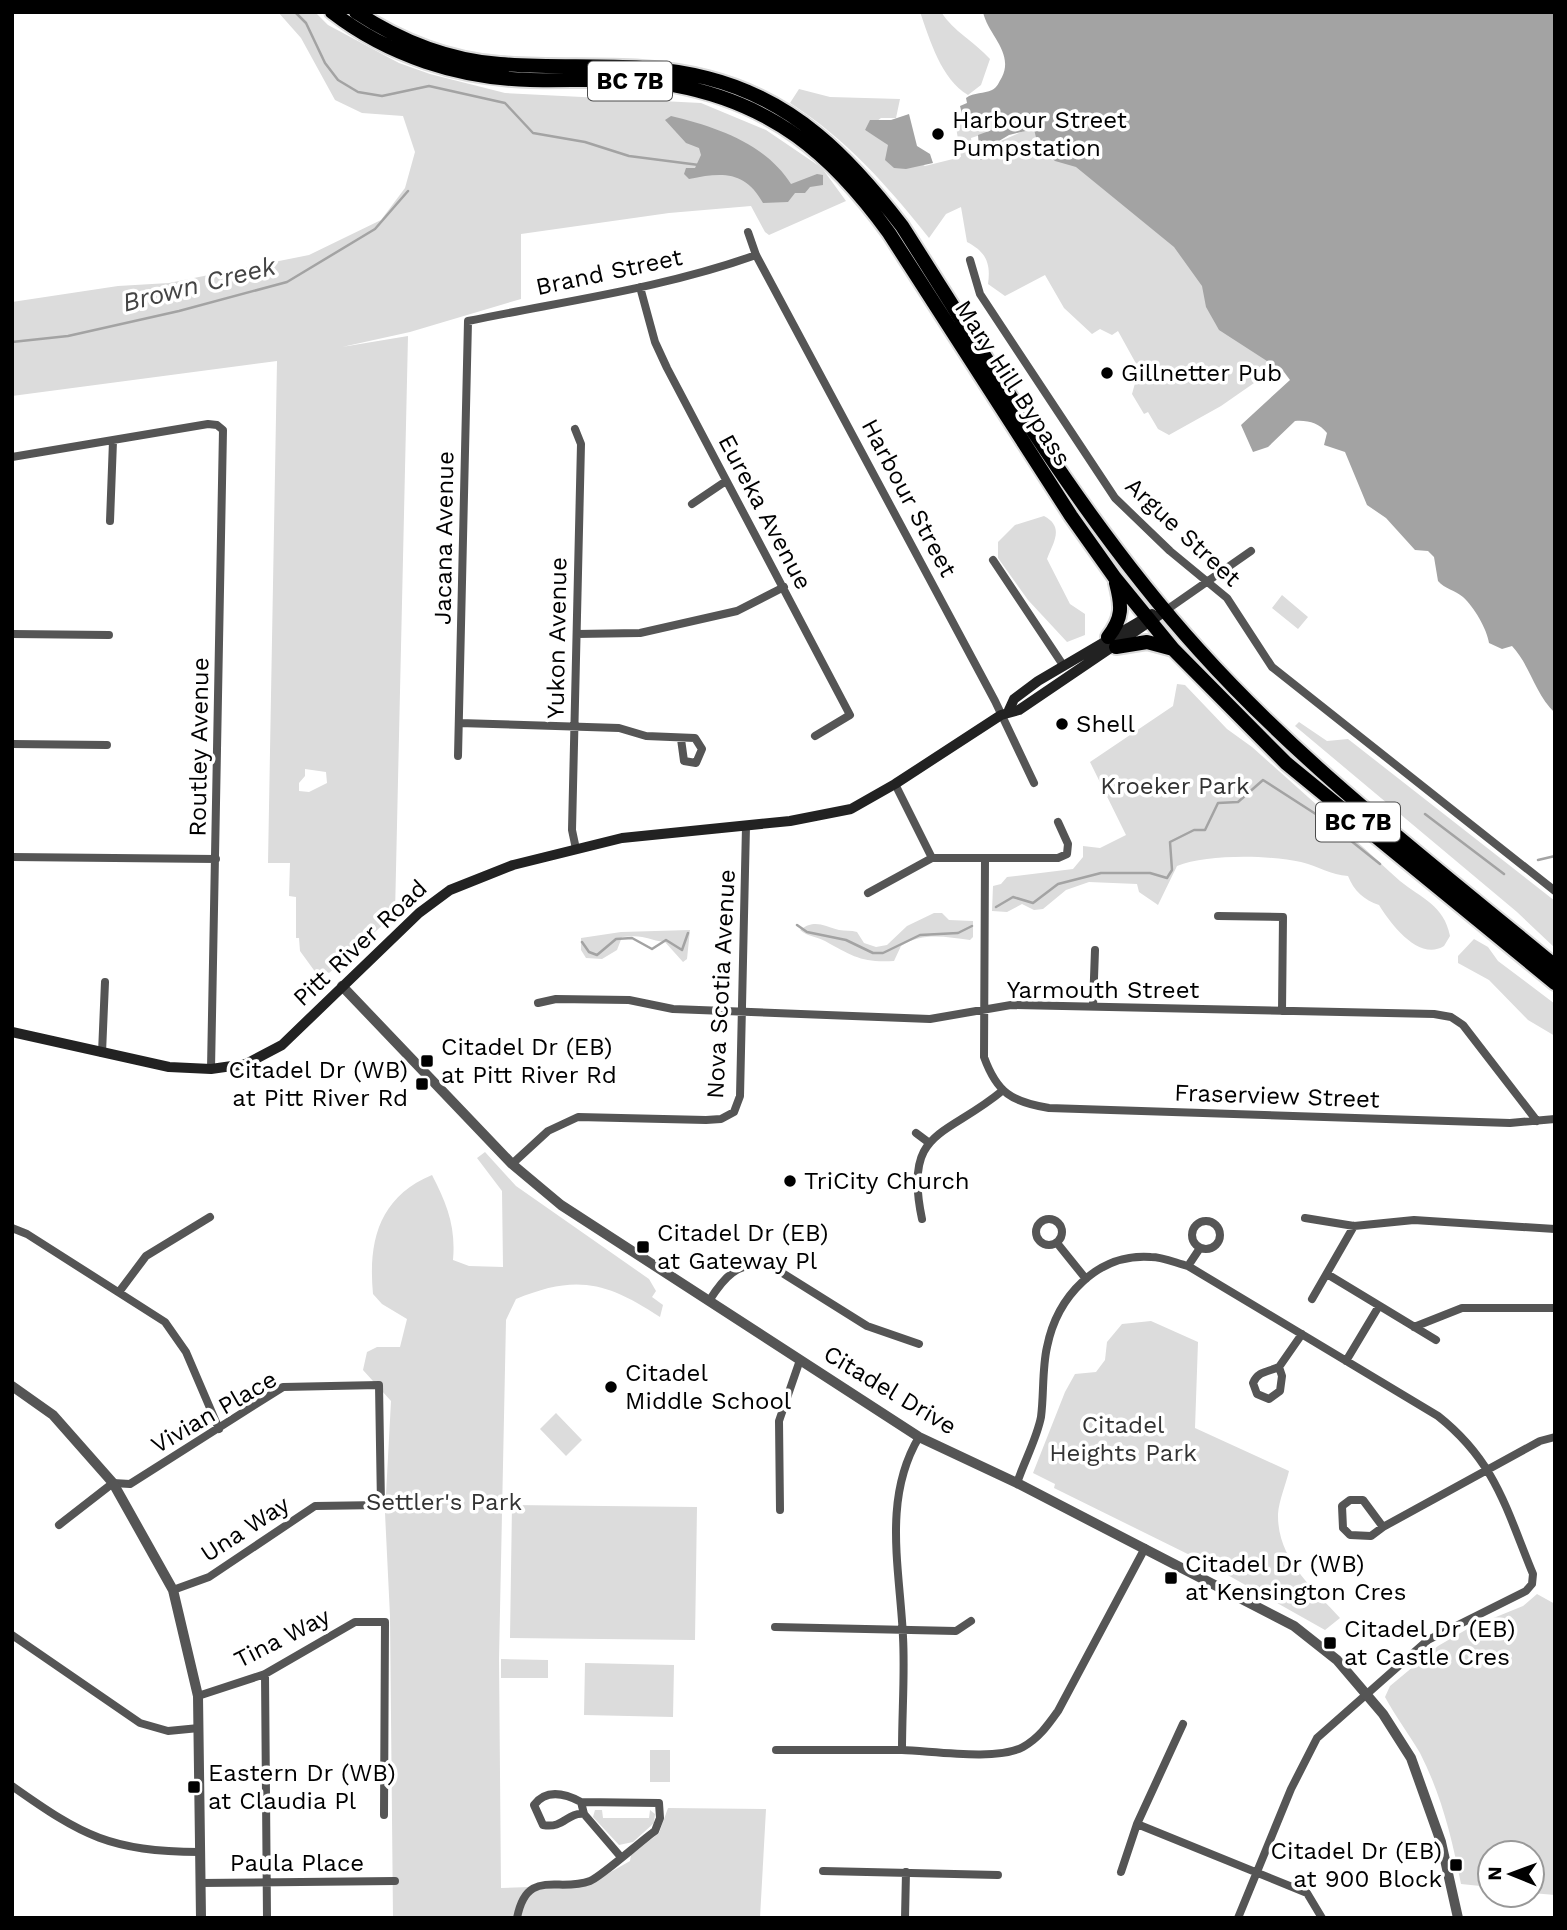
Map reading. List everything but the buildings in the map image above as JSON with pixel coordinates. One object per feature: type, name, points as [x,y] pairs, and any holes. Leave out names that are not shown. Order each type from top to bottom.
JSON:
[{"type":"highway","name":"Mary Hill Bypass","points":[[332,12],[377,41],[433,65],[493,77],[671,85],[733,101],[791,130],[823,154],[874,212],[1071,516],[1115,578],[1173,649],[1286,762],[1555,983]]},
{"type":"highway","name":"Mary Hill Bypass","points":[[356,12],[395,35],[450,55],[497,64],[637,67],[708,78],[798,119],[833,145],[868,181],[902,226],[1079,495],[1165,611],[1226,680],[1277,730],[1555,966]]},
{"type":"highway","points":[[1115,578],[1121,613],[1112,642],[1147,642],[1173,649]]},
{"type":"main road","name":"Pitt River Road","points":[[12,1032],[169,1067],[211,1069],[246,1064],[275,1051],[442,894],[505,867],[637,835],[746,827],[817,817],[851,809],[1005,713],[1019,709],[1061,682],[1112,642],[1165,611]]},
{"type":"main road","name":"Pitt River Road","points":[[1005,713],[1014,699],[1063,665],[1112,642]]},
{"type":"main road","points":[[1061,682],[1063,665]]},
{"type":"street","name":"Harbour Street","points":[[748,232],[756,255],[1005,713],[1034,783]]},
{"type":"street","name":"Brand Street","points":[[468,321],[640,287],[724,267],[756,255]]},
{"type":"street","name":"Argue Street","points":[[970,260],[980,294],[1108,488],[1137,521],[1227,598],[1278,672],[1555,891]]},
{"type":"street","name":"Eureka Avenue","points":[[640,287],[654,342],[850,715],[815,736]]},
{"type":"street","name":"Jacana Avenue","points":[[458,756],[468,321]]},
{"type":"street","name":"Routley Avenue","points":[[113,440],[208,424],[220,426],[224,447],[211,1069]]},
{"type":"street","name":"Yukon Avenue","points":[[575,429],[581,444],[572,831],[576,849]]},
{"type":"street","points":[[12,457],[113,440],[110,521]]},
{"type":"street","points":[[692,504],[726,481]]},
{"type":"street","name":"Pitt River Road","points":[[1165,611],[1251,551]]},
{"type":"street","points":[[993,560],[1063,665]]},
{"type":"street","points":[[577,634],[632,634],[725,614],[737,611],[784,587]]},
{"type":"street","points":[[12,634],[109,635]]},
{"type":"street","points":[[459,723],[624,728],[643,736],[681,739]]},
{"type":"street","points":[[12,744],[107,745]]},
{"type":"street","points":[[895,784],[932,858]]},
{"type":"street","points":[[868,892],[932,858],[1058,858],[1067,854],[1068,844],[1058,822]]},
{"type":"street","name":"Nova Scotia Avenue","points":[[512,1164],[548,1131],[578,1117],[706,1120],[721,1119],[734,1112],[740,1096],[746,827]]},
{"type":"street","points":[[12,857],[216,859]]},
{"type":"street","points":[[922,1219],[916,1190],[917,1168],[923,1148],[938,1132],[977,1111],[1002,1091],[992,1079],[984,1058],[985,858]]},
{"type":"street","points":[[1218,916],[1283,917],[1282,1011]]},
{"type":"street","points":[[1093,1006],[1094,950]]},
{"type":"street","points":[[102,1053],[105,982]]},
{"type":"street","name":"Citadel Drive","points":[[342,986],[512,1164],[561,1205],[919,1437],[1017,1483],[1294,1626],[1336,1660],[1395,1732],[1424,1788],[1441,1842],[1458,1918]]},
{"type":"street","name":"Yarmouth Street","points":[[538,1003],[556,999],[629,1000],[673,1009],[930,1019],[1011,1006],[1434,1014],[1451,1017],[1463,1025],[1537,1121]]},
{"type":"street","name":"Fraserview Street","points":[[1002,1091],[1027,1105],[1049,1108],[1510,1123],[1555,1119]]},
{"type":"street","points":[[916,1133],[928,1142]]},
{"type":"street","points":[[119,1292],[146,1256],[210,1217]]},
{"type":"street","points":[[1305,1218],[1354,1226],[1414,1220],[1555,1229]]},
{"type":"street","points":[[1312,1299],[1354,1226]]},
{"type":"street","points":[[12,1228],[27,1234],[165,1322],[186,1352],[219,1429]]},
{"type":"street","points":[[1057,1243],[1086,1279]]},
{"type":"street","points":[[1188,1266],[1200,1248]]},
{"type":"street","points":[[1017,1483],[1040,1420],[1046,1348],[1055,1318],[1071,1292],[1099,1268],[1123,1260],[1151,1256],[1188,1266],[1438,1416],[1462,1435],[1490,1470],[1533,1574],[1532,1584],[1526,1591],[1428,1640],[1364,1693],[1311,1746],[1238,1918]]},
{"type":"street","points":[[709,1301],[732,1272],[749,1265],[768,1264],[867,1326],[919,1344]]},
{"type":"street","points":[[1326,1274],[1436,1340]]},
{"type":"street","points":[[1346,1361],[1379,1306]]},
{"type":"street","points":[[1414,1327],[1462,1308],[1555,1308]]},
{"type":"street","points":[[1279,1367],[1302,1334]]},
{"type":"street","points":[[780,1510],[779,1421],[800,1360]]},
{"type":"street","name":"Vivian Place","points":[[114,1483],[130,1484],[283,1387],[379,1385],[382,1505]]},
{"type":"street","points":[[12,1386],[53,1415],[114,1483],[173,1590],[198,1696],[201,1918]]},
{"type":"street","points":[[902,1750],[902,1630],[896,1505],[910,1452],[919,1437]]},
{"type":"street","points":[[1383,1527],[1363,1500],[1350,1500],[1342,1506],[1343,1528],[1350,1535],[1371,1536],[1540,1441],[1555,1437]]},
{"type":"street","points":[[59,1525],[114,1483]]},
{"type":"street","name":"Una Way","points":[[173,1590],[209,1577],[314,1506],[382,1505]]},
{"type":"street","points":[[776,1750],[1002,1752],[1022,1747],[1044,1732],[1058,1711],[1145,1548]]},
{"type":"street","points":[[775,1627],[956,1631],[971,1621]]},
{"type":"street","name":"Tina Way","points":[[198,1696],[265,1674],[355,1622],[385,1622],[384,1815]]},
{"type":"street","points":[[12,1635],[140,1723],[168,1731],[199,1728]]},
{"type":"street","points":[[265,1674],[267,1918]]},
{"type":"street","points":[[1121,1872],[1137,1824],[1183,1724]]},
{"type":"street","points":[[12,1786],[65,1824],[101,1840],[145,1850],[200,1852]]},
{"type":"street","points":[[517,1918],[521,1903],[536,1886],[545,1883],[589,1882],[655,1830],[660,1818],[659,1803],[581,1802],[560,1794],[549,1794],[540,1797],[534,1805],[542,1825],[553,1827],[578,1813],[584,1814]]},
{"type":"street","points":[[581,1802],[584,1814],[620,1856]]},
{"type":"street","points":[[1137,1824],[1307,1893],[1322,1918]]},
{"type":"street","points":[[823,1871],[998,1875]]},
{"type":"street","points":[[905,1918],[906,1872]]},
{"type":"street","name":"Paula Place","points":[[200,1883],[395,1881]]},
{"type":"green space","points":[[278,12],[315,12],[328,25],[399,63],[430,74],[505,93],[701,103],[766,130],[822,168],[846,201],[769,235],[751,206],[669,213],[521,234],[521,299],[410,332],[342,347],[408,336],[395,914],[329,973],[323,970],[316,973],[300,951],[299,938],[296,938],[296,897],[289,896],[290,863],[268,863],[277,361],[12,396],[12,302],[118,286],[169,283],[309,255],[381,220],[405,188],[415,152],[403,116],[362,113],[335,100],[301,38]],"holes":[[[305,769],[326,772],[327,783],[309,792],[299,791],[299,783],[305,776]]]},
{"type":"green space","points":[[920,12],[941,12],[990,59],[981,85],[968,95],[944,69],[932,46]]},
{"type":"green space","points":[[799,89],[830,97],[900,99],[896,118],[881,118],[865,130],[925,166],[961,157],[955,121],[957,118],[965,118],[962,114],[993,109],[1033,118],[971,138],[974,158],[980,160],[994,144],[1035,126],[1062,96],[1284,372],[1281,378],[1267,374],[1221,406],[1169,435],[1158,429],[1148,412],[1144,414],[1132,394],[1139,369],[1118,331],[1112,335],[1100,329],[1092,334],[1064,308],[1045,275],[1005,296],[988,284],[988,264],[983,254],[967,242],[961,207],[946,214],[929,238],[865,164],[830,132],[790,103]]},
{"type":"green space","points":[[1044,516],[1056,530],[1047,559],[1070,604],[1085,614],[1085,635],[1067,642],[1028,600],[998,558],[998,542],[1015,525]]},
{"type":"green space","points":[[1282,595],[1308,617],[1298,629],[1272,608]]},
{"type":"green space","name":"Kroeker Park","points":[[1177,684],[1185,685],[1227,729],[1252,747],[1337,823],[1344,837],[1354,839],[1400,881],[1437,909],[1450,936],[1444,946],[1434,950],[1415,945],[1398,930],[1379,905],[1364,898],[1356,890],[1348,876],[1301,862],[1273,858],[1204,859],[1177,866],[1158,905],[1139,892],[1137,884],[1089,882],[1066,890],[1043,909],[1034,910],[1022,904],[1007,912],[992,911],[993,886],[1001,884],[1007,877],[1073,869],[1083,857],[1083,846],[1100,848],[1126,835],[1090,762],[1173,706]]},
{"type":"green space","points":[[1299,722],[1327,741],[1348,739],[1555,901],[1555,948],[1517,912],[1295,726]]},
{"type":"green space","points":[[934,913],[942,913],[949,920],[973,921],[973,937],[970,940],[934,937],[918,939],[901,946],[894,961],[874,961],[843,951],[800,930],[815,924],[855,931],[864,943],[876,947],[887,945],[907,926]]},
{"type":"green space","points":[[690,930],[687,959],[683,962],[665,942],[641,937],[622,937],[617,950],[602,959],[586,958],[581,950],[581,938],[621,932]]},
{"type":"green space","points":[[1474,939],[1488,947],[1498,961],[1555,1004],[1555,1036],[1528,1020],[1489,980],[1458,963],[1458,956]]},
{"type":"green space","name":"Settler's Park","points":[[485,1152],[516,1186],[649,1279],[656,1291],[652,1297],[663,1305],[660,1317],[607,1289],[574,1284],[556,1286],[516,1299],[506,1320],[499,1659],[501,1888],[588,1885],[630,1861],[631,1855],[659,1833],[668,1808],[766,1809],[760,1918],[393,1918],[390,1616],[385,1513],[391,1401],[363,1370],[367,1352],[377,1347],[400,1347],[407,1319],[382,1304],[373,1294],[375,1239],[389,1208],[400,1195],[432,1175],[449,1216],[453,1260],[469,1266],[503,1267],[502,1191],[477,1158]]},
{"type":"green space","name":"Citadel Heights Park","points":[[1151,1321],[1198,1342],[1195,1428],[1289,1471],[1278,1514],[1279,1530],[1283,1545],[1298,1572],[1340,1618],[1325,1630],[1210,1565],[1054,1488],[1055,1484],[1033,1473],[1065,1392],[1075,1374],[1096,1372],[1105,1360],[1107,1342],[1122,1324]]},
{"type":"green space","points":[[556,1413],[582,1440],[566,1456],[540,1429]]},
{"type":"green space","points":[[512,1505],[697,1507],[695,1640],[510,1638]]},
{"type":"green space","points":[[1537,1594],[1555,1604],[1555,1895],[1546,1894],[1546,1839],[1476,1839],[1476,1886],[1461,1884],[1450,1833],[1434,1784],[1420,1753],[1385,1697],[1390,1686],[1438,1646],[1469,1628],[1523,1606]]},
{"type":"green space","points":[[501,1659],[548,1660],[548,1678],[501,1678]]},
{"type":"green space","points":[[585,1663],[674,1665],[673,1717],[584,1715]]},
{"type":"green space","points":[[650,1750],[670,1750],[670,1782],[650,1782]]},
{"type":"green space","points":[[595,1810],[602,1810],[603,1818],[649,1818],[650,1810],[655,1814],[654,1823],[633,1842],[619,1845],[593,1817]]},
{"type":"shaded area","points":[[983,12],[1555,12],[1555,713],[1542,697],[1524,662],[1512,646],[1502,649],[1489,643],[1483,625],[1467,601],[1438,581],[1434,557],[1428,551],[1415,550],[1386,518],[1367,505],[1345,452],[1324,445],[1327,433],[1324,430],[1313,423],[1295,421],[1268,447],[1253,452],[1241,425],[1290,380],[1284,372],[1219,330],[1206,307],[1202,286],[1174,247],[1076,167],[1055,161],[1038,146],[1034,129],[1009,135],[994,144],[989,156],[980,160],[978,135],[1017,121],[1019,117],[994,114],[978,120],[969,112],[962,114],[960,106],[967,103],[966,98],[994,89],[1005,68],[1003,52]]},
{"type":"shaded area","points":[[909,114],[917,146],[930,154],[933,163],[906,169],[894,168],[885,160],[888,145],[865,130],[870,120],[891,120]]},
{"type":"shaded area","points":[[671,116],[705,125],[753,147],[768,158],[791,184],[817,174],[823,175],[823,185],[810,187],[805,193],[795,193],[788,202],[763,203],[749,185],[732,176],[712,175],[689,179],[684,174],[686,168],[695,168],[701,155],[699,148],[686,143],[665,120]]},
{"type":"waterway","points":[[295,12],[306,23],[325,63],[338,80],[358,92],[382,96],[429,86],[505,103],[533,133],[585,142],[629,156],[699,165]]},
{"type":"waterway","name":"Brown Creek","points":[[12,342],[68,336],[179,311],[287,282],[375,229],[408,191]]},
{"type":"waterway","points":[[996,907],[1013,897],[1033,903],[1058,884],[1101,873],[1150,873],[1167,878],[1172,870],[1170,842],[1194,830],[1205,830],[1218,803],[1238,802],[1263,780],[1325,820],[1380,864]]},
{"type":"waterway","points":[[1425,814],[1504,874]]},
{"type":"waterway","points":[[1538,860],[1555,856]]},
{"type":"waterway","points":[[797,925],[807,932],[846,940],[873,953],[883,953],[920,935],[958,933],[972,926]]},
{"type":"waterway","points":[[582,942],[589,952],[597,955],[616,939],[632,938],[652,949],[666,940],[682,950],[688,933]]},
{"type":"place","name":"Harbour Street Pumpstation","points":[[938,134]]},
{"type":"place","name":"Gillnetter Pub","points":[[1107,373]]},
{"type":"place","name":"Shell","points":[[1062,724]]},
{"type":"place","name":"Citadel Dr (EB) at Pitt River Rd","points":[[427,1061]]},
{"type":"place","name":"Citadel Dr (WB) at Pitt River Rd","points":[[422,1084]]},
{"type":"place","name":"TriCity Church","points":[[790,1181]]},
{"type":"place","name":"Citadel Dr (EB) at Gateway Pl","points":[[643,1247]]},
{"type":"place","name":"Citadel Middle School","points":[[611,1387]]},
{"type":"place","name":"Citadel Dr (WB) at Kensington Cres","points":[[1171,1578]]},
{"type":"place","name":"Citadel Dr (EB) at Castle Cres","points":[[1330,1643]]},
{"type":"place","name":"Eastern Dr (WB) at Claudia Pl","points":[[194,1787]]},
{"type":"place","name":"Citadel Dr (EB) at 900 Block","points":[[1456,1865]]}]
